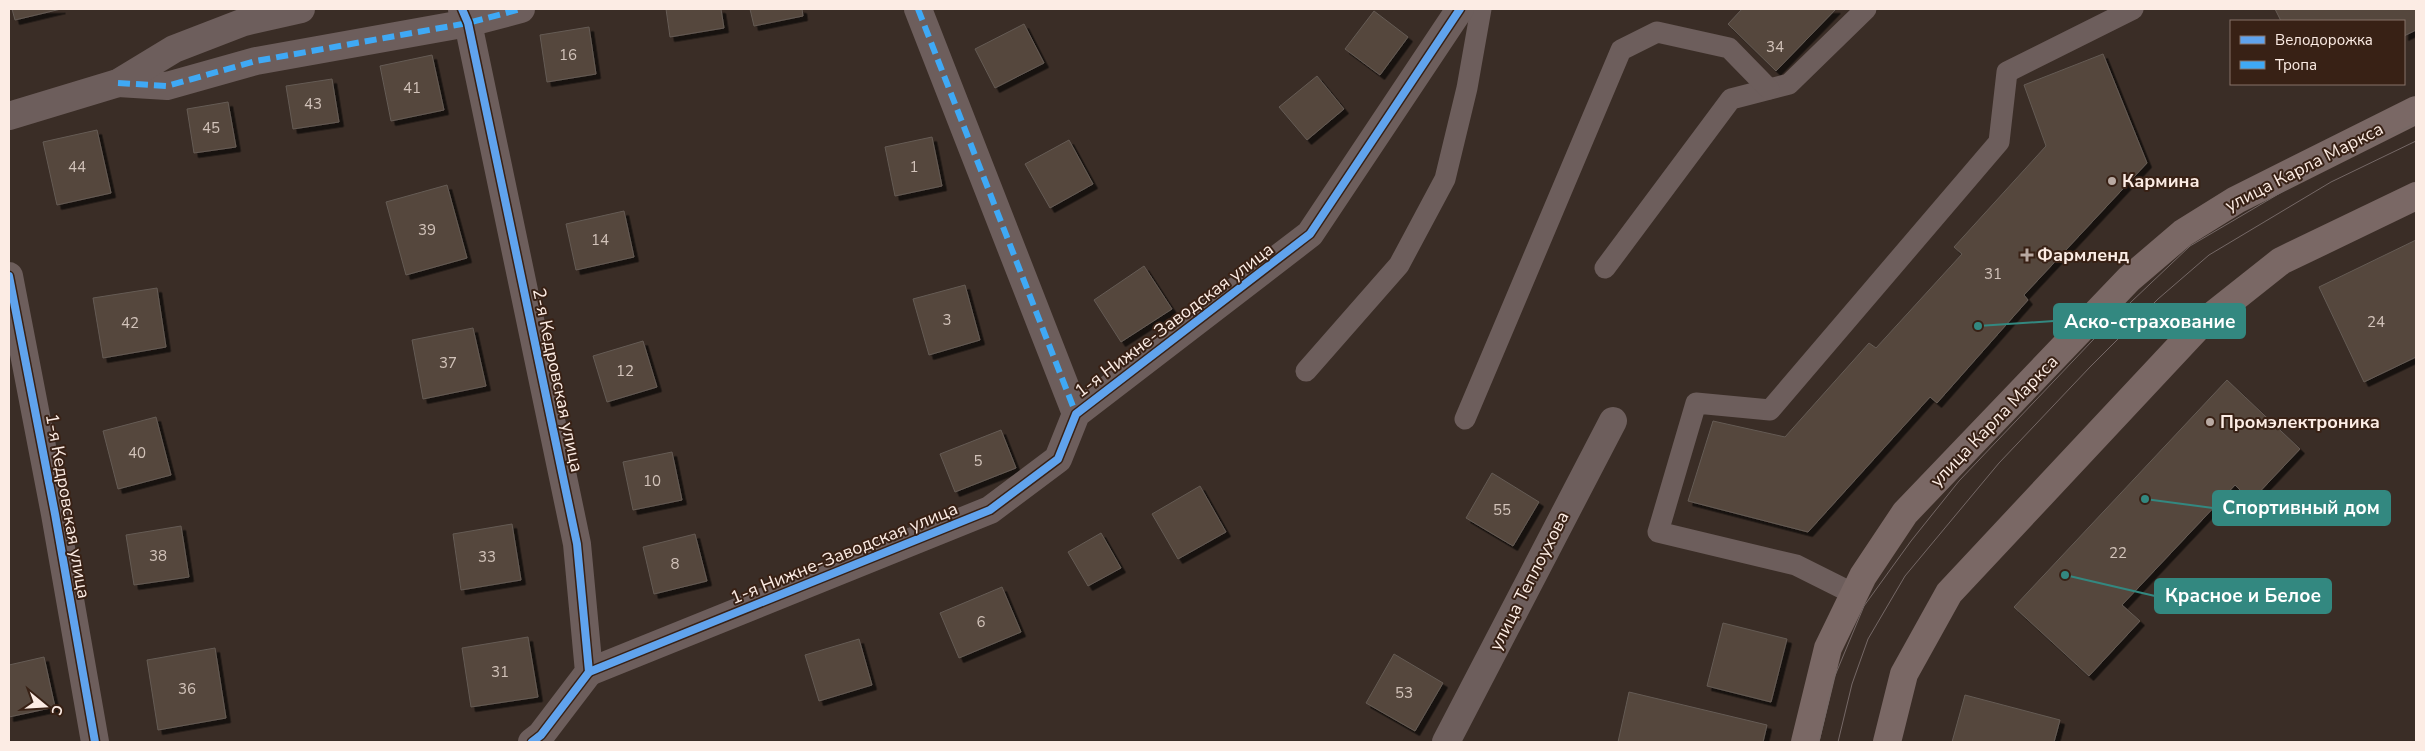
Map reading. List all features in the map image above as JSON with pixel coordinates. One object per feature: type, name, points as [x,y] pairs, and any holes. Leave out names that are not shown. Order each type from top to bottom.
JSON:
[{"type":"main road","name":"улица Карла Маркса","points":[[1805,742],[1828,648],[1863,576],[1905,513],[2129,280],[2183,233],[2236,200],[2416,110]]},
{"type":"main road","points":[[1887,742],[1904,674],[1948,593],[2199,326],[2281,261],[2416,196]]},
{"type":"street","points":[[9,116],[118,83],[174,50],[244,22],[301,9]]},
{"type":"street","points":[[118,83],[167,86],[256,60],[465,16],[521,9]]},
{"type":"street","points":[[918,9],[1076,414]]},
{"type":"street","name":"1-я Нижне-Заводская улица","points":[[589,672],[990,510],[1058,459],[1076,414],[1310,234],[1460,9]]},
{"type":"street","name":"2-я Кедровская улица","points":[[465,16],[577,544],[589,672]]},
{"type":"street","name":"1-я Кедровская улица","points":[[9,276],[55,514],[95,742]]},
{"type":"street","name":"улица Теплоухова","points":[[1446,742],[1613,421]]},
{"type":"street","points":[[532,742],[541,734],[589,672]]},
{"type":"lane","points":[[1306,372],[1399,265],[1445,179],[1467,88],[1481,9]]},
{"type":"lane","points":[[1605,268],[1731,99],[1789,84],[1866,9]]},
{"type":"lane","points":[[1854,594],[1796,565],[1658,532],[1696,403],[1770,410],[1999,142],[2007,72],[2133,9]]},
{"type":"lane","points":[[1465,419],[1620,50],[1658,32],[1728,48],[1769,89]]},
{"type":"building","points":[[12,9],[61,9],[15,20]]},
{"type":"building","points":[[666,9],[721,9],[724,28],[670,37]]},
{"type":"building","points":[[750,9],[802,9],[803,16],[754,26]]},
{"type":"building","points":[[1742,9],[1836,9],[1776,71],[1728,24]]},
{"type":"building","points":[[2275,9],[2416,9],[2416,30],[2405,36],[2405,20],[2280,20]]},
{"type":"building","points":[[1374,11],[1408,37],[1380,75],[1345,49]]},
{"type":"building","points":[[1024,24],[1044,63],[995,88],[975,49]]},
{"type":"building","points":[[589,27],[596,74],[547,82],[540,35]]},
{"type":"building","points":[[2103,54],[2147,163],[2024,295],[2028,300],[1937,403],[1930,397],[1808,532],[1688,501],[1713,421],[1785,437],[1869,343],[1876,348],[1962,254],[1954,247],[2046,146],[2024,85]]},
{"type":"building","points":[[432,55],[444,110],[391,121],[380,66]]},
{"type":"building","points":[[1317,76],[1344,109],[1307,140],[1279,107]]},
{"type":"building","points":[[332,79],[339,122],[293,129],[286,86]]},
{"type":"building","points":[[228,102],[236,147],[194,153],[187,109]]},
{"type":"building","points":[[97,130],[111,193],[57,205],[43,142]]},
{"type":"building","points":[[932,137],[942,186],[895,196],[885,147]]},
{"type":"building","points":[[1069,140],[1093,184],[1050,208],[1025,164]]},
{"type":"building","points":[[447,185],[467,258],[406,275],[386,202]]},
{"type":"building","points":[[624,211],[634,257],[576,270],[566,224]]},
{"type":"building","points":[[2416,240],[2416,357],[2364,382],[2319,287]]},
{"type":"building","points":[[1144,266],[1172,309],[1121,342],[1094,300]]},
{"type":"building","points":[[965,285],[980,340],[929,355],[913,299]]},
{"type":"building","points":[[157,288],[166,347],[103,358],[93,298]]},
{"type":"building","points":[[473,328],[486,386],[423,399],[412,340]]},
{"type":"building","points":[[643,341],[657,387],[607,402],[593,356]]},
{"type":"building","points":[[2227,380],[2300,449],[2251,501],[2235,485],[2122,605],[2140,621],[2089,676],[2014,607]]},
{"type":"building","points":[[156,417],[171,475],[118,489],[103,431]]},
{"type":"building","points":[[1001,430],[1016,468],[955,492],[940,454]]},
{"type":"building","points":[[672,452],[682,500],[633,510],[623,462]]},
{"type":"building","points":[[1492,473],[1539,502],[1513,546],[1466,518]]},
{"type":"building","points":[[1200,486],[1226,532],[1178,559],[1152,514]]},
{"type":"building","points":[[512,524],[521,580],[461,590],[453,534]]},
{"type":"building","points":[[181,526],[189,577],[134,585],[126,535]]},
{"type":"building","points":[[1101,533],[1121,568],[1088,586],[1068,552]]},
{"type":"building","points":[[695,534],[707,581],[654,594],[643,547]]},
{"type":"building","points":[[1002,587],[1021,632],[959,658],[940,613]]},
{"type":"building","points":[[1723,623],[1787,639],[1771,702],[1707,686]]},
{"type":"building","points":[[528,637],[538,697],[471,707],[462,648]]},
{"type":"building","points":[[859,639],[872,685],[819,701],[805,655]]},
{"type":"building","points":[[215,648],[226,718],[158,730],[147,660]]},
{"type":"building","points":[[1394,654],[1443,683],[1415,731],[1366,703]]},
{"type":"building","points":[[44,657],[55,707],[9,717],[9,665]]},
{"type":"building","points":[[1629,692],[1767,725],[1763,742],[1618,742]]},
{"type":"building","points":[[1965,695],[2060,720],[2054,742],[1952,742]]},
{"type":"tram line","points":[[1819,742],[1834,678],[1864,606],[1911,541],[1959,481],[2111,321],[2190,246],[2321,169],[2416,123]]},
{"type":"tram line","points":[[1838,742],[1852,684],[1868,639],[1905,576],[1999,463],[2090,367],[2158,299],[2209,255],[2331,182],[2416,141]]},
{"type":"marked path","points":[[118,83],[167,86],[256,61],[468,23],[521,9]]},
{"type":"marked path","points":[[918,9],[1076,414]]},
{"type":"cycle path","points":[[462,9],[468,23],[577,544],[589,672],[541,735],[532,742]]},
{"type":"cycle path","points":[[589,672],[990,510],[1058,459],[1076,414],[1310,234],[1460,9]]},
{"type":"cycle path","points":[[9,276],[55,514],[95,742]]},
{"type":"place","name":"Кармина","points":[[2112,181]]},
{"type":"place","name":"Фармленд","points":[[2027,255]]},
{"type":"place","name":"Аско-страхование","points":[[1978,326]]},
{"type":"place","name":"Промэлектроника","points":[[2210,422]]},
{"type":"place","name":"Спортивный дом","points":[[2145,499]]},
{"type":"place","name":"Красное и Белое","points":[[2065,575]]}]
